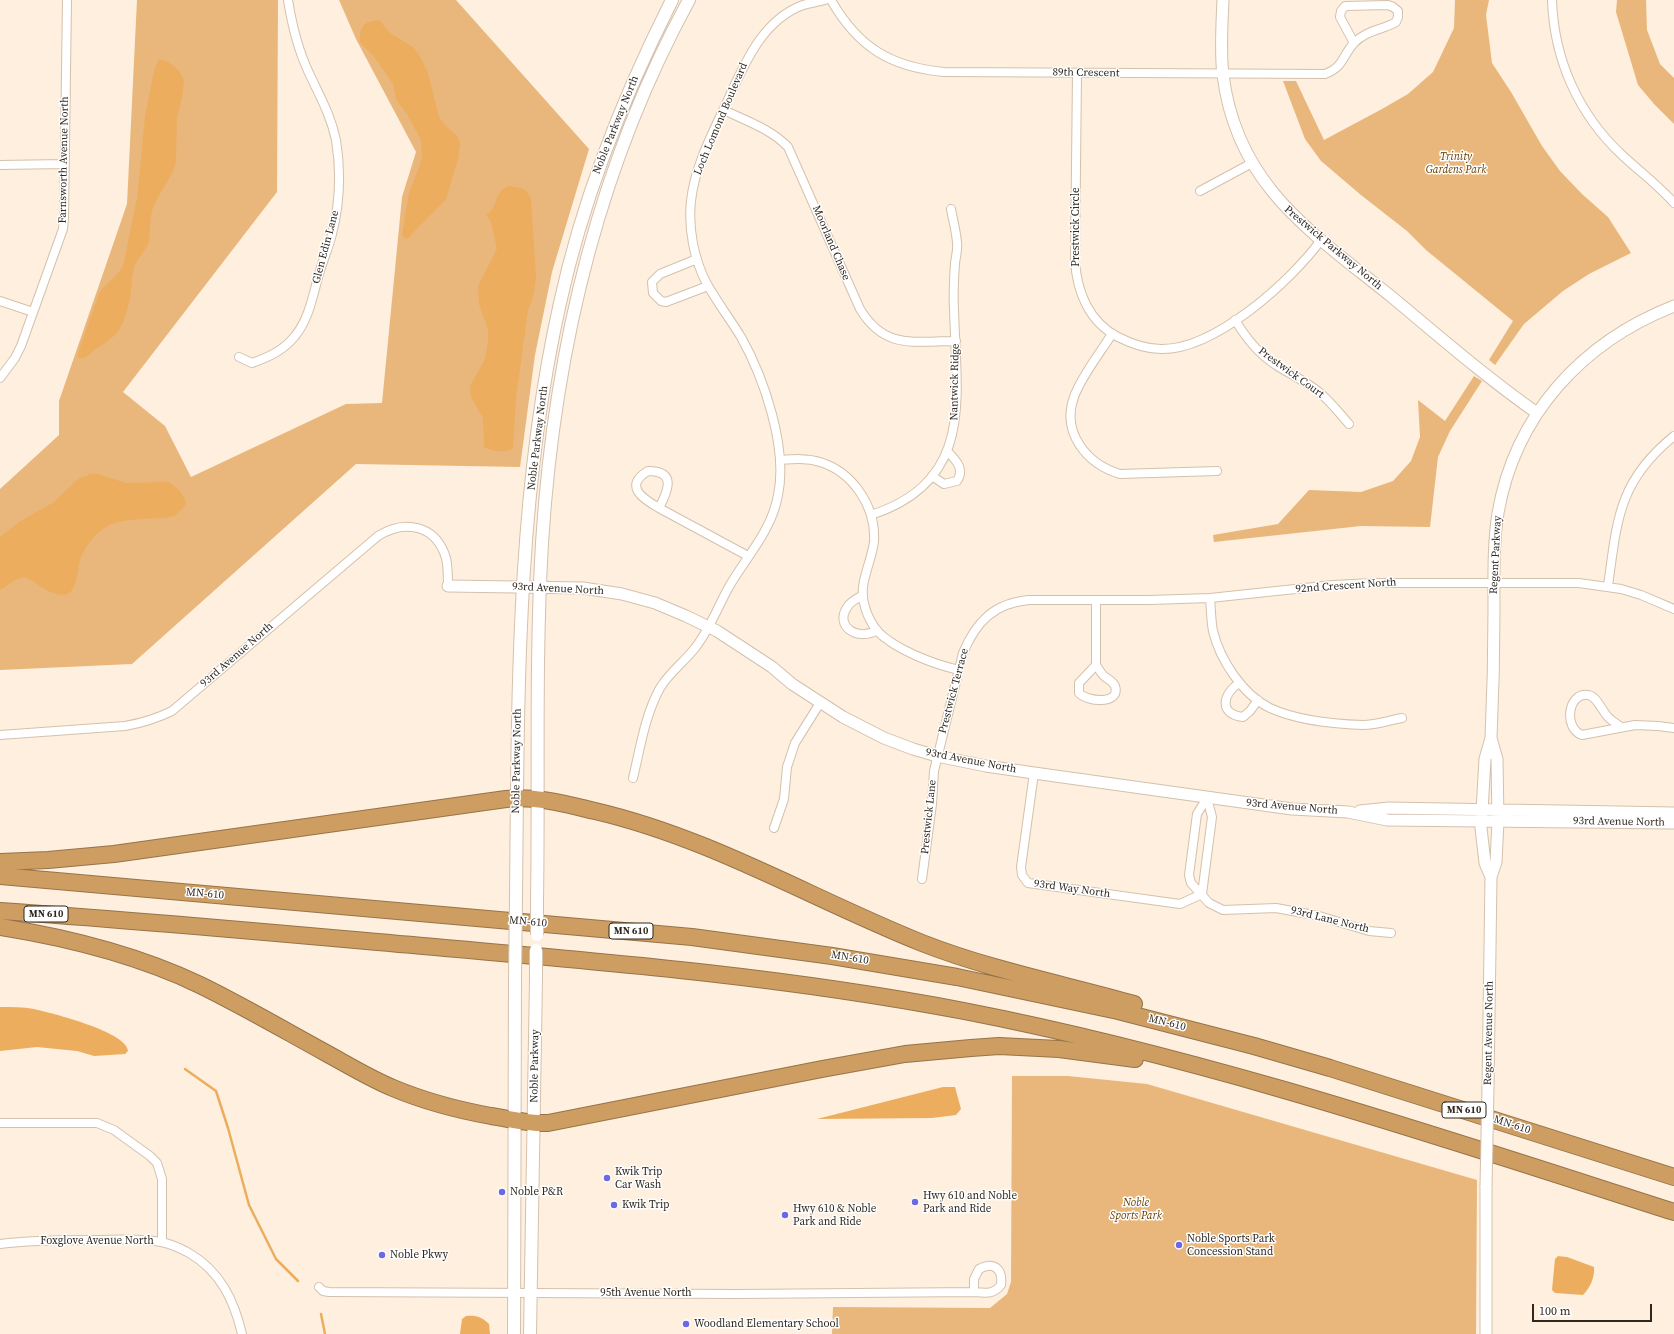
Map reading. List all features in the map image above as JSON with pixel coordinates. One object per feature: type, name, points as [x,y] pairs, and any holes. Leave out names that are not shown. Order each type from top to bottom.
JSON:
[{"type":"highway","points":[[0,862],[48,860],[162,848],[517,798],[538,798],[612,815],[671,833],[733,857],[892,930],[952,954],[1003,970],[1147,1007],[1195,1022],[1254,1046]]},
{"type":"highway","name":"MN-610","points":[[0,876],[692,937],[766,946],[885,964],[1006,986],[1118,1011],[1254,1046],[1330,1068],[1674,1177]]},
{"type":"highway","name":"MN 610","points":[[0,910],[638,965],[788,982],[916,1002],[1022,1023],[1181,1060],[1319,1099],[1674,1212]]},
{"type":"highway","points":[[0,927],[70,940],[148,964],[199,984],[233,1001],[357,1070],[415,1097],[453,1108],[534,1123],[548,1123],[875,1059],[999,1046],[1096,1052],[1148,1061],[1319,1099]]},
{"type":"main road","name":"Noble Parkway North","points":[[516,898],[518,682],[523,586],[530,500],[543,394],[553,336],[568,267],[590,194],[613,128],[646,52],[672,0]]},
{"type":"main road","name":"Noble Parkway North","points":[[538,798],[540,587],[546,499],[555,418],[567,342],[582,277],[605,196],[635,115],[662,54],[690,0]]},
{"type":"main road","name":"Noble Parkway","points":[[530,1334],[538,798]]},
{"type":"main road","name":"Noble Parkway","points":[[514,1334],[516,898]]},
{"type":"street","name":"Farnsworth Avenue North","points":[[0,378],[15,358],[63,229],[67,0]]},
{"type":"street","name":"Glen Edin Lane","points":[[239,357],[252,363],[263,359],[283,348],[295,336],[305,322],[332,234],[337,211],[339,164],[336,140],[330,117],[300,52],[293,28],[288,0]]},
{"type":"street","name":"Loch Lomond Boulevard","points":[[633,778],[653,701],[661,686],[696,647],[709,627],[730,584],[765,531],[773,514],[778,496],[781,460],[775,429],[756,368],[739,334],[708,286],[697,259],[690,221],[694,181],[745,61],[756,44],[769,29],[784,16],[802,6],[825,0]]},
{"type":"street","name":"89th Crescent","points":[[831,0],[840,16],[853,32],[868,46],[885,57],[904,65],[924,70],[944,72],[1223,75],[1325,74],[1340,66],[1354,44],[1376,29],[1396,22],[1398,11],[1388,5],[1345,6],[1341,11],[1340,16],[1354,44]]},
{"type":"street","name":"Prestwick Parkway North","points":[[1223,0],[1221,56],[1223,75],[1232,117],[1252,163],[1267,187],[1279,202],[1321,240],[1537,413]]},
{"type":"street","points":[[1552,0],[1555,36],[1561,58],[1569,81],[1580,102],[1606,139],[1661,189],[1674,203]]},
{"type":"street","name":"Prestwick Circle","points":[[1077,73],[1076,279],[1081,295],[1089,310],[1100,324],[1112,334],[1129,343],[1145,348],[1162,350],[1180,347],[1196,342],[1247,313],[1270,295],[1311,253],[1321,240]]},
{"type":"street","name":"Moorland Chase","points":[[724,110],[780,138],[788,147],[860,309],[875,330],[898,340],[956,341]]},
{"type":"street","points":[[1200,191],[1252,163]]},
{"type":"street","points":[[0,165],[65,164]]},
{"type":"street","name":"Nantwick Ridge","points":[[871,515],[898,505],[909,498],[932,476],[947,452],[955,422],[957,368],[954,308],[957,243],[951,209]]},
{"type":"street","points":[[697,259],[660,274],[652,282],[653,293],[661,301],[666,302],[708,286]]},
{"type":"street","points":[[0,301],[33,312]]},
{"type":"street","name":"Regent Parkway","points":[[1498,816],[1497,759],[1491,738],[1494,584],[1496,538],[1501,501],[1506,482],[1519,446],[1537,413],[1561,381],[1575,366],[1595,350],[1634,324],[1674,306]]},
{"type":"street","name":"Prestwick Court","points":[[1235,320],[1252,344],[1263,356],[1306,382],[1321,393],[1349,424]]},
{"type":"street","points":[[1112,334],[1080,384],[1073,398],[1071,412],[1072,426],[1076,440],[1083,452],[1106,470],[1120,474],[1217,471]]},
{"type":"street","points":[[1608,586],[1619,515],[1625,498],[1634,479],[1646,462],[1658,448],[1674,436]]},
{"type":"street","points":[[932,476],[944,484],[957,481],[960,477],[961,471],[959,465],[947,452]]},
{"type":"street","points":[[781,460],[806,459],[821,462],[847,477],[857,488],[866,501],[874,528],[872,555],[864,577],[863,595],[864,605],[877,630],[903,648],[923,658],[959,670]]},
{"type":"street","points":[[659,508],[668,486],[667,479],[662,473],[648,471],[641,475],[638,481],[637,488],[639,495],[659,508],[748,556]]},
{"type":"street","name":"93rd Avenue North","points":[[0,735],[125,726],[142,723],[162,716],[185,700],[378,536],[400,526],[413,526],[434,538],[442,548],[446,559],[448,586],[583,588],[622,594],[655,603],[709,627],[772,667],[792,684],[843,717],[884,738],[937,756],[986,766],[1207,798],[1292,809],[1348,812],[1387,820],[1481,815],[1674,823]]},
{"type":"street","name":"92nd Crescent North","points":[[1015,602],[1029,600],[1210,598],[1353,584],[1405,582],[1494,584],[1580,583],[1608,586],[1641,595],[1674,609]]},
{"type":"street","points":[[863,595],[848,606],[844,613],[845,624],[852,632],[856,634],[868,634],[877,630]]},
{"type":"street","points":[[1210,598],[1213,631],[1219,649],[1227,665],[1239,683],[1258,700],[1269,707],[1317,721],[1364,725],[1402,718]]},
{"type":"street","points":[[1096,600],[1096,665],[1104,676],[1114,684],[1116,690],[1114,696],[1109,699],[1088,699],[1079,693],[1079,683],[1096,665]]},
{"type":"street","name":"Prestwick Terrace","points":[[937,756],[963,653],[969,639],[977,626],[987,616],[1000,608],[1015,602]]},
{"type":"street","points":[[1239,683],[1230,689],[1225,700],[1226,707],[1230,713],[1235,716],[1243,717],[1250,711],[1258,700]]},
{"type":"street","points":[[1621,727],[1608,717],[1592,696],[1582,695],[1573,701],[1570,721],[1576,733],[1588,735],[1635,725],[1674,728]]},
{"type":"street","points":[[774,828],[784,799],[787,767],[795,743],[820,703]]},
{"type":"street","name":"Regent Parkway","points":[[1481,815],[1484,759],[1491,738]]},
{"type":"street","name":"Prestwick Lane","points":[[922,879],[937,756]]},
{"type":"street","name":"93rd Way North","points":[[1034,773],[1020,867],[1022,875],[1028,883],[1180,904],[1202,894]]},
{"type":"street","points":[[1202,894],[1212,817],[1207,798]]},
{"type":"street","name":"93rd Lane North","points":[[1207,798],[1197,814],[1189,875],[1191,883],[1209,903],[1223,910],[1276,908],[1319,916],[1369,931],[1391,933]]},
{"type":"street","name":"93rd Avenue North","points":[[1498,816],[1674,813]]},
{"type":"street","name":"Regent Avenue North","points":[[1481,815],[1484,862],[1491,877]]},
{"type":"street","name":"Regent Avenue North","points":[[1486,1334],[1486,1186],[1491,877],[1496,862],[1498,816]]},
{"type":"street","points":[[0,1123],[97,1123],[114,1130],[150,1156],[157,1163],[162,1179],[162,1242]]},
{"type":"street","name":"Foxglove Avenue North","points":[[0,1244],[42,1240],[137,1240],[162,1242],[183,1250],[211,1270],[223,1285],[232,1302],[242,1334]]},
{"type":"street","name":"95th Avenue North","points":[[319,1287],[323,1291],[329,1292],[737,1294],[974,1292]]},
{"type":"green space","points":[[137,0],[278,0],[277,192],[123,392],[165,426],[191,477],[346,404],[382,403],[402,197],[416,152],[356,39],[339,0],[456,0],[589,149],[552,272],[535,355],[520,467],[356,464],[132,664],[0,670],[0,489],[59,435],[59,401],[127,204]]},
{"type":"green space","name":"Trinity Gardens Park","points":[[1455,0],[1489,0],[1486,15],[1492,63],[1511,92],[1542,146],[1560,171],[1582,194],[1608,217],[1631,253],[1589,274],[1563,291],[1524,324],[1495,365],[1489,360],[1513,321],[1426,250],[1407,231],[1321,161],[1305,139],[1283,81],[1296,81],[1324,140],[1408,94],[1433,72],[1454,28]]},
{"type":"green space","points":[[1617,0],[1646,0],[1647,30],[1660,64],[1674,78],[1674,124],[1638,85],[1616,12]]},
{"type":"green space","points":[[1474,376],[1482,381],[1450,431],[1438,457],[1430,527],[1361,526],[1214,542],[1213,535],[1278,524],[1309,490],[1361,492],[1393,481],[1411,461],[1420,437],[1418,400],[1445,421]]},
{"type":"green space","name":"Noble Sports Park","points":[[1012,1076],[1068,1076],[1147,1084],[1477,1180],[1476,1334],[832,1334],[833,1307],[990,1308],[1007,1294],[1011,1282]]},
{"type":"shaded area","points":[[379,20],[390,33],[413,47],[420,56],[428,73],[439,117],[457,136],[460,144],[458,159],[446,199],[406,239],[402,235],[409,193],[422,159],[421,140],[407,114],[396,100],[393,84],[375,58],[360,42],[361,32],[364,25],[369,22]]},
{"type":"shaded area","points":[[159,59],[168,62],[179,70],[184,80],[182,98],[177,118],[176,162],[172,174],[153,208],[149,241],[135,265],[131,294],[126,315],[121,327],[110,339],[86,357],[80,358],[78,357],[78,353],[100,291],[123,266],[137,198],[145,116],[154,71]]},
{"type":"shaded area","points":[[510,186],[520,188],[525,191],[531,199],[536,277],[533,297],[528,310],[516,398],[513,448],[510,450],[497,451],[484,447],[483,418],[471,397],[470,386],[485,359],[488,341],[488,329],[479,304],[478,286],[497,249],[491,222],[486,214],[493,208],[500,192],[504,188]]},
{"type":"shaded area","points":[[91,474],[98,474],[126,483],[169,482],[183,495],[185,506],[175,516],[123,521],[106,527],[98,533],[88,544],[81,557],[73,589],[69,593],[64,595],[52,593],[24,577],[15,580],[0,590],[0,537],[22,520],[54,502],[78,479]]},
{"type":"shaded area","points":[[0,1007],[21,1007],[34,1009],[87,1024],[116,1037],[125,1044],[128,1051],[125,1054],[94,1056],[77,1051],[37,1047],[0,1051]]},
{"type":"shaded area","points":[[943,1087],[955,1087],[961,1109],[956,1115],[932,1118],[817,1119]]},
{"type":"shaded area","points":[[1558,1256],[1567,1257],[1594,1267],[1592,1282],[1583,1295],[1555,1293],[1552,1290],[1555,1259]]},
{"type":"shaded area","points":[[466,1316],[476,1316],[484,1320],[489,1324],[490,1334],[460,1334],[462,1319]]},
{"type":"waterway","points":[[185,1069],[216,1091],[228,1128],[249,1205],[276,1259],[298,1281]]},
{"type":"waterway","points":[[321,1314],[325,1334]]},
{"type":"place","name":"Kwik Trip Car Wash","points":[[607,1178]]},
{"type":"place","name":"Noble P&R","points":[[502,1192]]},
{"type":"place","name":"Hwy 610 and Noble Park and Ride","points":[[915,1202]]},
{"type":"place","name":"Kwik Trip","points":[[614,1205]]},
{"type":"place","name":"Hwy 610 & Noble Park and Ride","points":[[785,1215]]},
{"type":"place","name":"Noble Sports Park Concession Stand","points":[[1179,1245]]},
{"type":"place","name":"Noble Pkwy","points":[[382,1255]]},
{"type":"place","name":"Woodland Elementary School","points":[[686,1324]]}]
